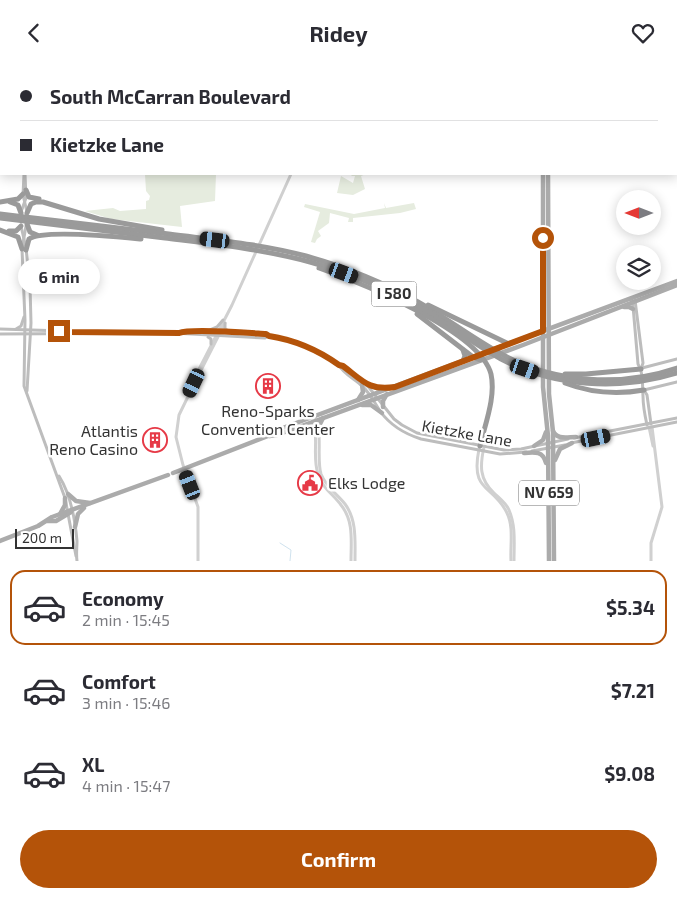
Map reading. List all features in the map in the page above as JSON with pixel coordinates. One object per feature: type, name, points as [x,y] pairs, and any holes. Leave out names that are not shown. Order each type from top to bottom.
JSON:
[{"type":"highway","points":[[7,202],[18,199],[24,192],[30,198],[51,204]]},
{"type":"highway","points":[[20,216],[38,201],[99,219],[192,239]]},
{"type":"highway","points":[[0,202],[16,203],[20,208],[20,216]]},
{"type":"highway","name":"I 580","points":[[0,214],[20,216],[28,222],[192,239],[304,256],[345,269],[408,296],[484,346]]},
{"type":"highway","name":"I 580","points":[[0,218],[20,216]]},
{"type":"highway","points":[[0,230],[15,231],[28,222],[30,232],[39,236]]},
{"type":"highway","points":[[0,230],[18,237],[24,250]]},
{"type":"highway","points":[[24,250],[28,239],[39,236],[96,235],[162,241],[192,239]]},
{"type":"highway","name":"I 580","points":[[266,249],[331,268],[389,292],[503,357],[536,371],[555,376],[592,380],[635,380],[677,373]]},
{"type":"highway","points":[[298,259],[368,287],[417,311],[470,345],[479,353],[488,368],[492,387],[481,448]]},
{"type":"highway","points":[[368,287],[418,315],[473,357],[480,360]]},
{"type":"highway","points":[[408,296],[444,311],[508,344]]},
{"type":"highway","points":[[460,346],[465,354],[463,361]]},
{"type":"highway","name":"I 580","points":[[650,378],[677,368]]},
{"type":"highway","points":[[555,376],[641,369]]},
{"type":"highway","points":[[555,376],[572,386],[602,392],[619,393],[644,390]]},
{"type":"main road","points":[[24,175],[24,202],[20,216],[28,222],[23,238],[30,286],[31,322],[27,393]]},
{"type":"main road","name":"NV 659","points":[[543,175],[543,387],[553,476],[552,560]]},
{"type":"main road","name":"NV 659","points":[[548,175],[548,335],[552,429],[548,470],[549,537],[552,560]]},
{"type":"main road","points":[[24,250],[22,270],[25,311],[23,380],[30,406],[66,496],[77,561]]},
{"type":"main road","points":[[22,270],[30,286]]},
{"type":"main road","points":[[0,541],[47,521],[52,517],[272,436],[357,401],[388,393],[473,357],[558,325],[677,283]]},
{"type":"main road","points":[[633,300],[638,364],[647,395],[650,425]]},
{"type":"main road","points":[[314,419],[351,407],[395,387],[517,347],[615,309],[633,300]]},
{"type":"main road","points":[[633,300],[643,363],[641,369]]},
{"type":"main road","points":[[615,309],[629,307],[633,309]]},
{"type":"main road","points":[[16,330],[22,325],[25,311]]},
{"type":"main road","points":[[548,311],[551,322],[558,325]]},
{"type":"main road","points":[[206,332],[216,328],[224,320]]},
{"type":"main road","points":[[224,320],[226,330],[237,333]]},
{"type":"main road","points":[[31,322],[33,325],[46,331]]},
{"type":"main road","name":"Kietzke Lane","points":[[0,329],[25,332]]},
{"type":"main road","name":"Kietzke Lane","points":[[179,333],[183,331],[269,336]]},
{"type":"main road","points":[[549,359],[551,339],[557,331]]},
{"type":"main road","name":"Kietzke Lane","points":[[0,334],[25,332],[64,334],[70,332]]},
{"type":"main road","name":"Kietzke Lane","points":[[30,332],[179,333],[195,335],[237,333],[266,334],[287,339],[310,347],[339,365],[341,369],[364,385],[398,422],[413,431],[504,455],[524,453],[576,437],[677,422]]},
{"type":"main road","points":[[195,335],[210,337],[211,344]]},
{"type":"main road","points":[[517,347],[536,343],[540,347],[543,362]]},
{"type":"main road","points":[[641,369],[677,359]]},
{"type":"main road","points":[[644,390],[677,382]]},
{"type":"main road","points":[[357,401],[363,392],[364,385],[380,389],[395,387]]},
{"type":"main road","points":[[543,387],[546,389],[547,403],[550,407]]},
{"type":"main road","points":[[383,407],[383,401],[388,393]]},
{"type":"main road","name":"Kietzke Lane","points":[[374,396],[382,413],[394,426],[414,437],[481,448],[509,450],[572,443],[677,418]]},
{"type":"main road","points":[[351,407],[371,405],[382,413]]},
{"type":"main road","points":[[318,427],[324,417]]},
{"type":"main road","points":[[534,446],[543,440],[548,426]]},
{"type":"main road","points":[[552,429],[560,438],[576,437]]},
{"type":"main road","points":[[553,476],[558,451],[572,443]]},
{"type":"main road","points":[[524,453],[541,453],[545,458],[548,470]]},
{"type":"main road","points":[[66,496],[76,501],[91,504]]},
{"type":"main road","points":[[60,514],[65,505],[66,496]]},
{"type":"main road","points":[[549,501],[551,502],[553,533]]},
{"type":"main road","points":[[75,527],[78,514],[91,504]]},
{"type":"main road","points":[[47,521],[56,521],[69,512]]},
{"type":"main road","points":[[69,512],[75,527],[76,556]]},
{"type":"street","points":[[198,561],[198,507],[176,444],[176,426],[182,409],[291,175]]},
{"type":"street","points":[[196,380],[196,375],[218,333]]},
{"type":"street","points":[[314,419],[318,427],[318,467]]},
{"type":"street","points":[[314,419],[318,467],[322,484],[341,504],[347,515],[351,531],[353,561]]},
{"type":"street","points":[[650,425],[662,507],[651,543],[651,561]]},
{"type":"street","points":[[481,448],[480,467],[484,480],[507,506],[512,519],[512,561]]},
{"type":"shaded area","points":[[145,175],[216,175],[215,201],[180,206],[182,227],[111,219],[85,211],[113,208],[120,211],[146,209],[146,201],[149,200],[150,196],[146,191]]},
{"type":"shaded area","points":[[364,175],[361,176],[365,189],[353,195],[337,193],[341,176],[353,183],[355,176],[351,176]]},
{"type":"shaded area","points":[[384,203],[386,208],[414,203],[416,209],[400,213],[353,218],[353,222],[348,222],[349,218],[330,213],[329,223],[318,231],[321,236],[315,243],[311,242],[320,212],[304,207],[305,204],[354,214],[385,208]]},
{"type":"waterway","points":[[280,543],[291,550],[290,561]]},
{"type":"place","name":"Reno-Sparks Convention Center","points":[[268,386]]},
{"type":"place","name":"Atlantis Reno Casino","points":[[155,440]]},
{"type":"place","name":"Elks Lodge","points":[[310,483]]},
{"type":"route","points":[[59,331],[179,333],[183,331],[201,331],[266,334],[318,351],[343,366],[367,385],[380,389],[395,387],[543,331],[543,238]]}]
